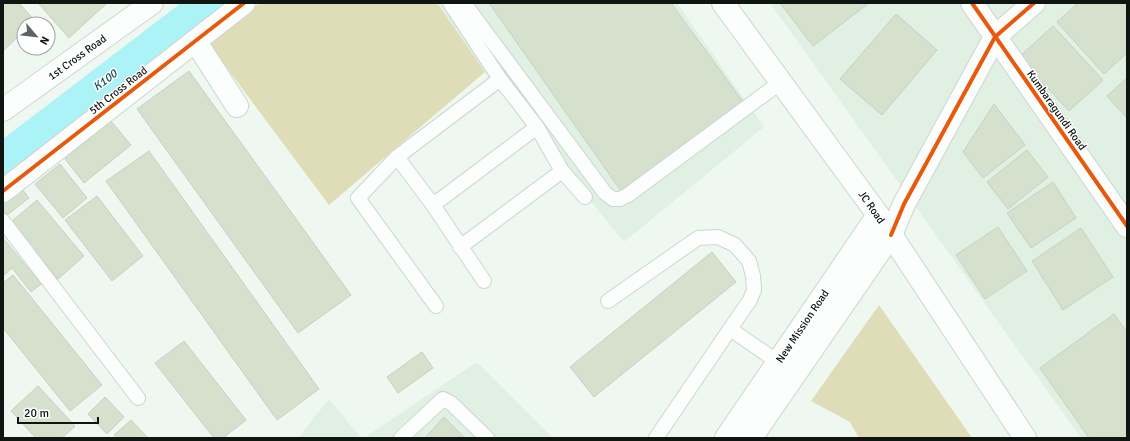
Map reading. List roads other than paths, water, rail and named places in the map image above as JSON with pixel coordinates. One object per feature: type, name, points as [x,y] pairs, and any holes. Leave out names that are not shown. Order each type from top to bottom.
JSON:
[{"type":"street","name":"1st Cross Road","points":[[3,110],[152,3]]},
{"type":"street","name":"5th Cross Road","points":[[3,191],[196,42],[244,3]]},
{"type":"street","name":"JC Road","points":[[723,3],[878,215],[1025,438]]},
{"type":"street","name":"Kumbaragundi Road","points":[[972,3],[1127,226]]},
{"type":"street","points":[[751,438],[891,235],[904,204],[995,37],[1034,3]]},
{"type":"street","points":[[196,42],[237,106]]},
{"type":"street","points":[[878,215],[904,204]]},
{"type":"street","name":"New Mission Road","points":[[726,438],[878,215]]},
{"type":"lane","points":[[450,3],[500,79],[537,127],[562,171],[586,197]]},
{"type":"lane","points":[[464,3],[605,193],[613,199],[620,199],[628,195],[781,82]]},
{"type":"lane","points":[[436,306],[358,198],[397,157],[500,79]]},
{"type":"lane","points":[[433,206],[537,127]]},
{"type":"lane","points":[[397,157],[433,206],[484,281]]},
{"type":"lane","points":[[460,247],[562,171]]},
{"type":"lane","points":[[3,221],[138,398]]},
{"type":"lane","points":[[608,301],[698,238],[718,237],[734,245],[749,261],[753,276],[754,290],[750,300],[656,438]]},
{"type":"lane","points":[[730,329],[778,362]]},
{"type":"lane","points":[[401,438],[443,398],[451,403],[487,438]]},
{"type":"water","name":"K100","points":[[181,3],[226,3],[3,178],[3,139]]}]
